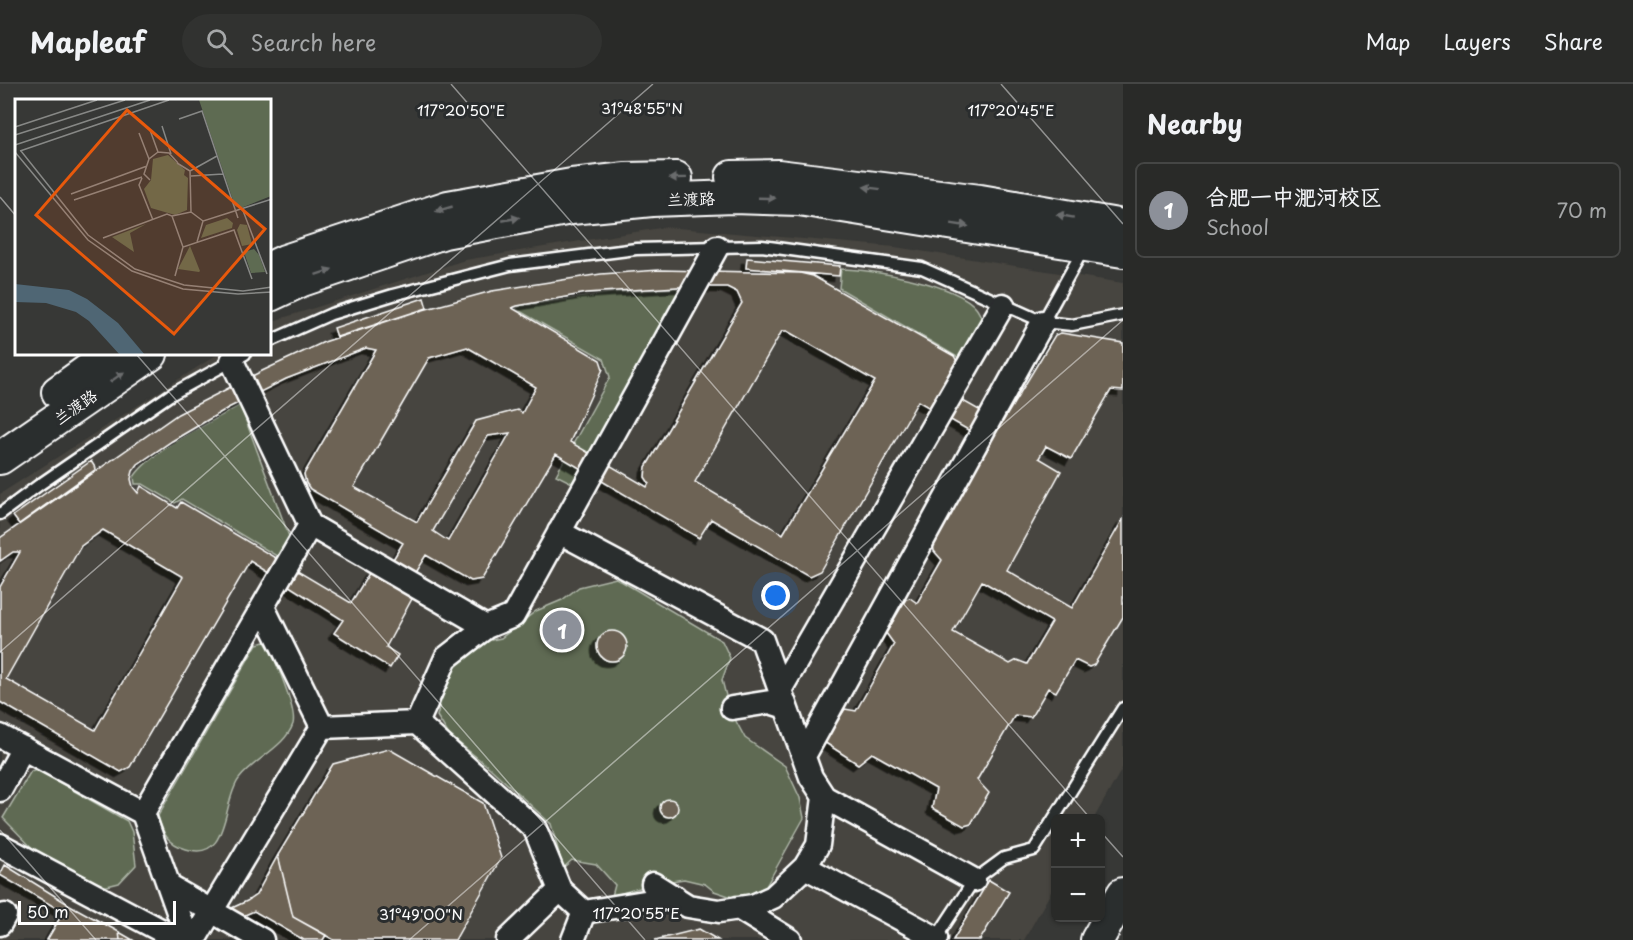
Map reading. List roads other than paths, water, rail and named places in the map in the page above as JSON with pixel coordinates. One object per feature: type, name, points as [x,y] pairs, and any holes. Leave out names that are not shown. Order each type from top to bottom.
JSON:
[{"type":"street","name":"兰渡路","points":[[272,267],[448,207],[572,185],[626,179],[778,176],[980,201],[1123,226]]},
{"type":"street","name":"兰渡路","points":[[272,294],[302,280],[444,232],[570,208],[652,200],[734,197],[799,199],[1123,251]]},
{"type":"street","points":[[417,723],[446,658],[486,627],[513,616],[717,247]]},
{"type":"street","points":[[732,708],[783,698],[1003,305]]},
{"type":"street","points":[[804,756],[1043,322]]},
{"type":"street","name":"兰渡路","points":[[0,433],[108,356]]},
{"type":"street","name":"兰渡路","points":[[0,458],[147,356]]},
{"type":"street","points":[[239,357],[310,525],[486,627]]},
{"type":"street","points":[[143,813],[310,525]]},
{"type":"street","points":[[559,532],[762,639],[811,777],[824,797],[974,880]]},
{"type":"street","points":[[263,607],[322,727]]},
{"type":"street","points":[[322,727],[417,723],[535,829],[560,890],[584,912]]},
{"type":"street","points":[[194,940],[322,727]]},
{"type":"street","points":[[0,736],[143,813],[188,940]]},
{"type":"street","points":[[0,790],[23,748]]},
{"type":"street","points":[[653,884],[688,906],[718,911],[753,906],[773,897],[805,867],[818,845],[824,797]]},
{"type":"street","points":[[0,845],[180,940]]},
{"type":"street","points":[[805,867],[937,939]]},
{"type":"street","points":[[170,887],[262,940]]},
{"type":"street","points":[[508,940],[560,890]]},
{"type":"street","points":[[1097,940],[1123,894]]},
{"type":"street","points":[[584,912],[675,897]]},
{"type":"street","points":[[738,908],[790,940]]},
{"type":"street","points":[[573,940],[584,912]]},
{"type":"lane","points":[[1043,322],[1086,245]]},
{"type":"lane","points":[[272,340],[331,314],[393,295],[510,265],[636,249],[762,246],[922,268],[1043,322],[1072,326],[1123,315]]},
{"type":"lane","points":[[0,514],[170,395],[239,357]]},
{"type":"lane","points":[[937,939],[974,880],[1004,858],[1034,850],[1123,708]]},
{"type":"place","name":"合肥一中淝河校区","points":[[562,630]]}]
